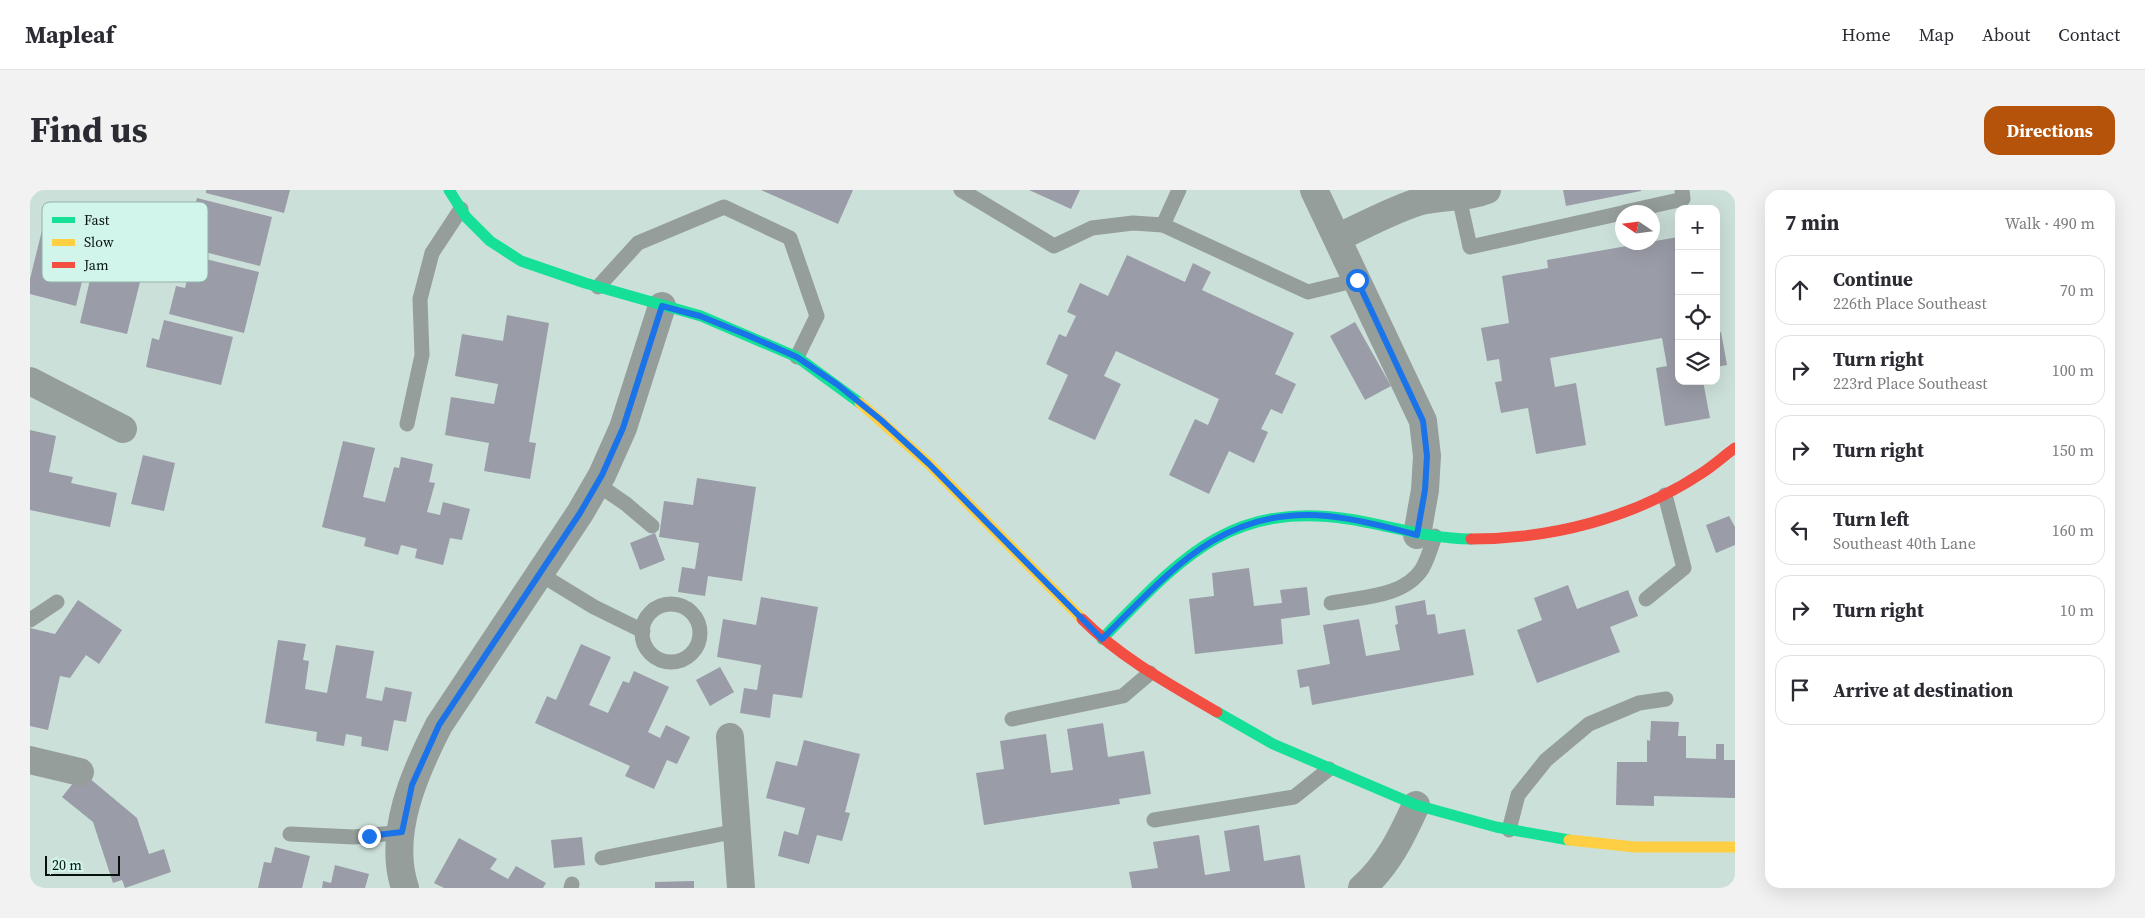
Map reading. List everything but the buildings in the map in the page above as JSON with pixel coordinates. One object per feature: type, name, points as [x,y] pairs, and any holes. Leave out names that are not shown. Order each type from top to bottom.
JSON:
[{"type":"street","points":[[448,190],[461,209],[490,241],[521,261],[598,287],[700,316],[797,357],[838,385],[881,420],[929,464],[1102,639],[1150,673],[1273,744],[1329,770],[1416,805],[1509,830],[1567,840],[1635,847],[1735,847]]},
{"type":"street","points":[[1314,190],[1423,421],[1426,464],[1426,535]]},
{"type":"street","points":[[1337,238],[1395,210],[1420,202],[1487,190]]},
{"type":"street","points":[[405,888],[401,878],[400,849],[412,785],[439,725],[540,574],[597,484],[623,428],[662,306]]},
{"type":"street","points":[[30,381],[123,429]]},
{"type":"street","points":[[1102,639],[1175,567],[1200,548],[1228,531],[1250,523],[1303,515],[1328,516],[1365,522],[1426,535],[1486,539],[1554,533],[1611,519],[1664,495],[1717,464],[1735,448]]},
{"type":"street","points":[[730,737],[741,888]]},
{"type":"street","points":[[30,760],[80,772]]},
{"type":"street","points":[[1362,888],[1387,860],[1416,805]]},
{"type":"lane","points":[[961,190],[1054,246],[1092,228],[1133,223],[1163,225],[1308,292],[1357,280]]},
{"type":"lane","points":[[1163,225],[1179,190]]},
{"type":"lane","points":[[1660,205],[1683,200],[1682,190]]},
{"type":"lane","points":[[1459,196],[1470,247],[1615,215]]},
{"type":"lane","points":[[598,287],[638,243],[724,207],[790,238],[817,316],[797,357]]},
{"type":"lane","points":[[407,424],[422,355],[420,300],[432,253],[461,209]]},
{"type":"lane","points":[[597,484],[626,504],[652,526]]},
{"type":"lane","points":[[1646,599],[1684,568],[1664,495]]},
{"type":"lane","points":[[1332,603],[1393,591],[1411,583],[1423,567],[1426,535]]},
{"type":"lane","points":[[540,574],[594,607],[642,631]]},
{"type":"lane","points":[[30,620],[57,602]]},
{"type":"lane","points":[[1012,719],[1123,696],[1150,673]]},
{"type":"lane","points":[[1509,830],[1518,795],[1546,760],[1589,724],[1639,703],[1666,699]]},
{"type":"lane","points":[[1154,820],[1294,797],[1329,770]]},
{"type":"lane","points":[[602,858],[737,831]]},
{"type":"lane","points":[[290,834],[347,837],[402,832]]},
{"type":"traffic: fast","points":[[449,190],[466,217],[490,241],[521,261],[585,283],[701,316],[797,357],[860,403]]},
{"type":"traffic: fast","points":[[1102,639],[1156,585],[1182,562],[1208,543],[1237,528],[1269,519],[1306,516],[1348,519],[1439,537],[1471,539]]},
{"type":"traffic: fast","points":[[1217,712],[1273,744],[1416,805],[1496,827],[1569,840]]},
{"type":"traffic: slow","points":[[860,403],[929,464],[1082,619]]},
{"type":"traffic: slow","points":[[1569,840],[1635,847],[1735,847]]},
{"type":"traffic: jam","points":[[1471,539],[1532,535],[1562,530],[1620,514],[1676,489],[1706,470],[1735,448]]},
{"type":"traffic: jam","points":[[1082,619],[1129,658],[1163,681],[1217,712]]},
{"type":"route","points":[[369,836],[402,832],[403,819],[412,785],[439,725],[580,513],[602,475],[623,428],[662,306],[700,316],[797,357],[838,385],[881,420],[929,464],[1102,639],[1175,567],[1200,548],[1228,531],[1250,523],[1303,515],[1328,516],[1365,522],[1417,535],[1425,490],[1427,456],[1423,421],[1357,280]]}]
